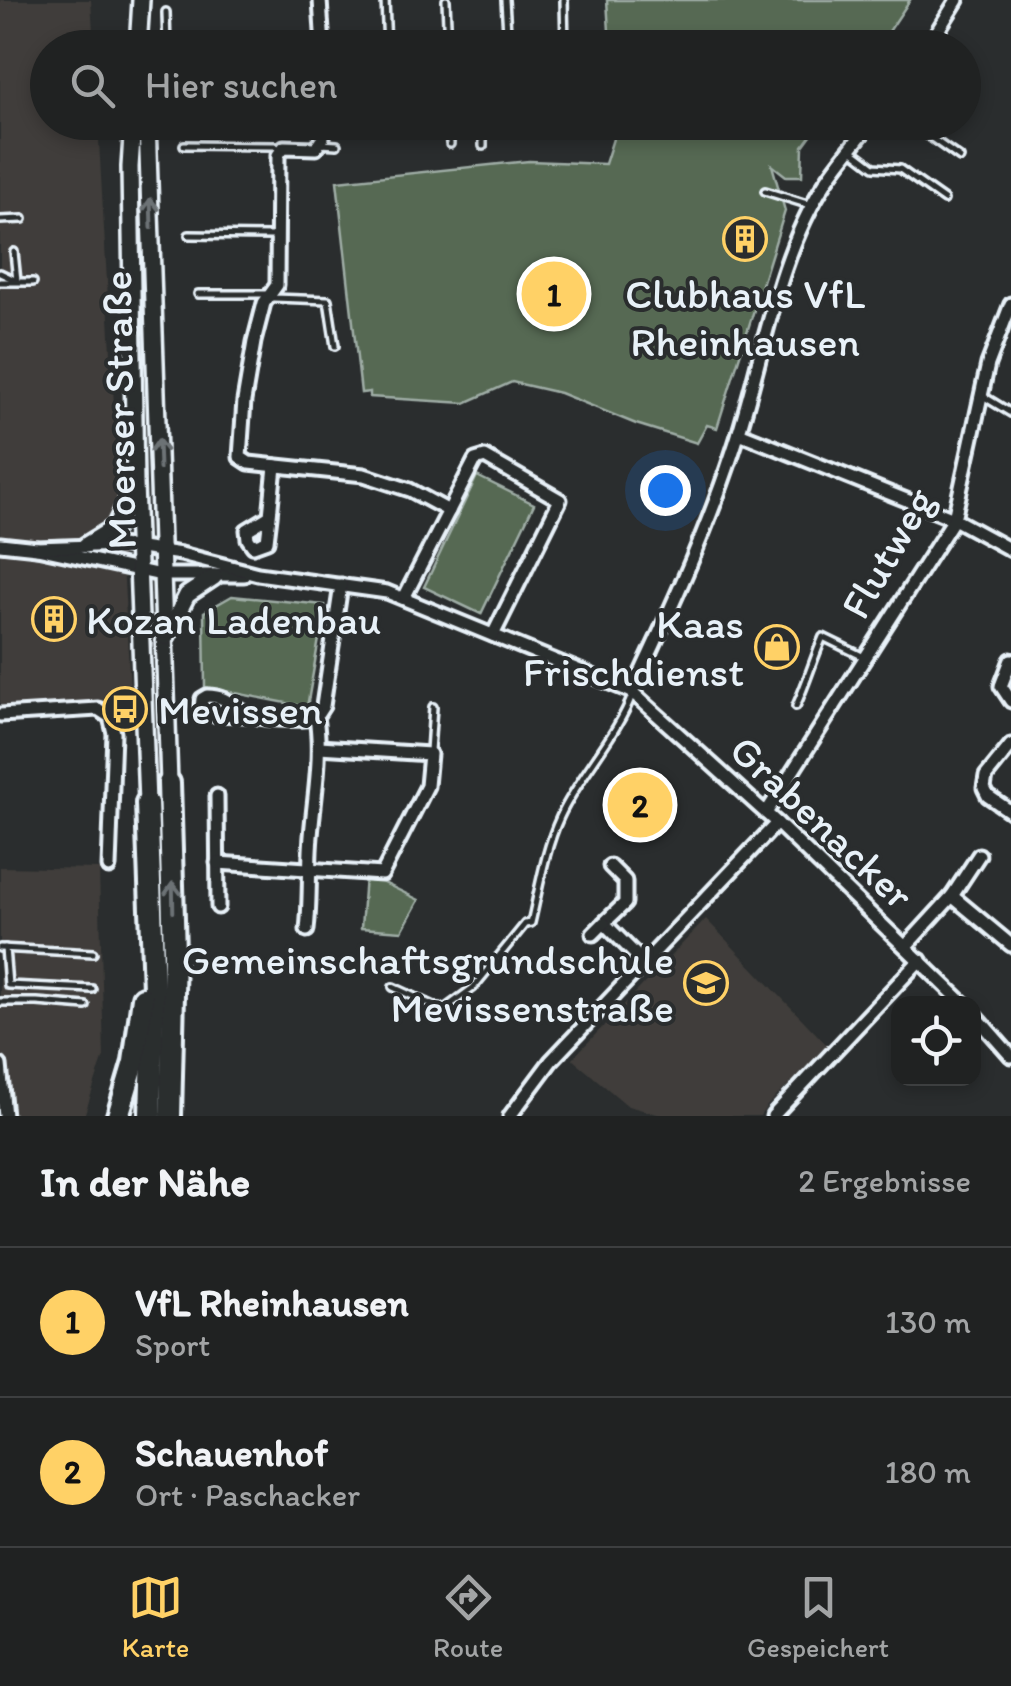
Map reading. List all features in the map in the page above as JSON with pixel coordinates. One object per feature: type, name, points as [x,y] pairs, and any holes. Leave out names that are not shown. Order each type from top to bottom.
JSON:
[{"type":"highway","name":"Moerser Straße","points":[[169,783],[174,954],[170,1116]]},
{"type":"highway","name":"Moerser Straße","points":[[147,803],[154,1062],[150,1116]]},
{"type":"highway","points":[[118,1116],[134,1062],[143,1001],[142,963],[152,949]]},
{"type":"main road","points":[[141,30],[142,0]]},
{"type":"main road","name":"Moerser Straße","points":[[132,140],[135,484],[147,803]]},
{"type":"main road","name":"Moerser Straße","points":[[149,140],[169,783]]},
{"type":"main road","points":[[86,545],[115,526],[135,484]]},
{"type":"main road","points":[[164,640],[187,595],[214,576]]},
{"type":"street","points":[[320,0],[322,30]]},
{"type":"street","points":[[938,30],[957,0]]},
{"type":"street","points":[[321,140],[316,148],[280,150],[277,285],[264,303],[248,373],[240,457],[244,462],[387,481],[449,511]]},
{"type":"street","points":[[632,692],[696,558],[739,433],[780,289],[813,207],[824,184],[858,140]]},
{"type":"street","name":"Flutweg","points":[[766,813],[954,519],[981,395],[1005,335],[1011,304]]},
{"type":"street","points":[[739,433],[954,519],[1011,550]]},
{"type":"street","points":[[404,596],[480,456],[560,500],[494,635]]},
{"type":"street","points":[[270,516],[275,466]]},
{"type":"street","points":[[0,544],[161,574],[258,574]]},
{"type":"street","points":[[37,548],[139,548],[181,554],[258,574]]},
{"type":"street","name":"Grabenacker","points":[[258,574],[404,596],[632,692],[777,823],[956,996]]},
{"type":"street","points":[[307,930],[319,747],[316,717],[323,706],[341,584]]},
{"type":"street","points":[[1011,660],[1001,686],[1011,700]]},
{"type":"street","points":[[0,715],[98,709],[110,717],[114,734],[109,868]]},
{"type":"street","points":[[246,715],[305,720],[316,717]]},
{"type":"street","points":[[1011,745],[986,776],[984,788],[988,796],[1011,812]]},
{"type":"street","points":[[217,863],[382,874],[428,786],[430,754],[319,747]]},
{"type":"street","points":[[218,796],[218,907]]},
{"type":"street","points":[[512,1112],[552,1061],[777,823]]},
{"type":"street","points":[[906,946],[952,896],[979,856]]},
{"type":"street","points":[[593,934],[625,903],[624,881],[610,866]]},
{"type":"street","points":[[952,896],[1011,944]]},
{"type":"street","points":[[604,923],[643,962]]},
{"type":"street","points":[[774,1116],[920,960]]},
{"type":"street","points":[[981,1022],[1011,1056]]},
{"type":"street","points":[[0,1065],[5,1116]]},
{"type":"lane","points":[[385,0],[386,30]]},
{"type":"lane","points":[[446,0],[447,30]]},
{"type":"lane","points":[[505,0],[507,30]]},
{"type":"lane","points":[[564,0],[565,30]]},
{"type":"lane","points":[[166,12],[166,30]]},
{"type":"lane","points":[[484,140],[484,146]]},
{"type":"lane","points":[[934,140],[960,158]]},
{"type":"lane","points":[[321,144],[337,145]]},
{"type":"lane","points":[[184,146],[275,146],[280,150]]},
{"type":"lane","points":[[851,150],[874,167],[900,169],[944,200]]},
{"type":"lane","points":[[766,192],[813,207]]},
{"type":"lane","points":[[0,220],[23,219]]},
{"type":"lane","points":[[189,235],[277,236]]},
{"type":"lane","points":[[14,252],[17,282]]},
{"type":"lane","points":[[0,273],[17,282]]},
{"type":"lane","points":[[0,282],[33,282]]},
{"type":"lane","points":[[198,294],[328,300],[335,346]]},
{"type":"lane","points":[[981,395],[1011,412]]},
{"type":"lane","points":[[796,706],[823,637],[864,657]]},
{"type":"lane","points":[[394,987],[443,1010],[473,988],[524,924],[530,924],[559,819],[627,709],[632,692]]},
{"type":"lane","points":[[430,754],[433,707]]},
{"type":"lane","points":[[92,952],[2,948],[8,985],[92,989]]},
{"type":"lane","points":[[0,1002],[86,1006]]},
{"type":"lane","points":[[512,1112],[526,1116]]},
{"type":"shaded area","points":[[0,0],[91,0],[93,30],[30,30],[30,140],[99,140],[131,705],[0,712]]},
{"type":"shaded area","points":[[0,867],[99,869],[104,1056],[84,1116],[0,1116]]},
{"type":"shaded area","name":"Gemeinschaftsgrundschule Mevissenstraße","points":[[706,919],[828,1046],[760,1116],[664,1116],[628,1106],[572,1059]]},
{"type":"green space","points":[[607,0],[910,0],[890,30],[609,30]]},
{"type":"green space","points":[[613,140],[807,140],[803,146],[802,176],[786,176],[772,165],[785,211],[717,428],[707,425],[697,443],[636,424],[560,393],[512,382],[465,403],[370,397],[370,392],[361,393],[337,181],[529,161],[605,164]]},
{"type":"green space","points":[[477,476],[534,504],[481,614],[424,587]]},
{"type":"green space","points":[[232,596],[325,605],[307,707],[205,687],[204,612]]},
{"type":"green space","points":[[365,877],[382,879],[419,900],[402,931],[361,928]]},
{"type":"place","name":"Clubhaus VfL Rheinhausen","points":[[745,239]]},
{"type":"place","name":"VfL Rheinhausen","points":[[554,294]]},
{"type":"place","name":"Kozan Ladenbau","points":[[54,619]]},
{"type":"place","name":"Kaas Frischdienst","points":[[777,647]]},
{"type":"place","name":"Mevissen","points":[[125,709]]},
{"type":"place","name":"Schauenhof","points":[[640,805]]},
{"type":"place","name":"Gemeinschaftsgrundschule Mevissenstraße","points":[[706,983]]}]
